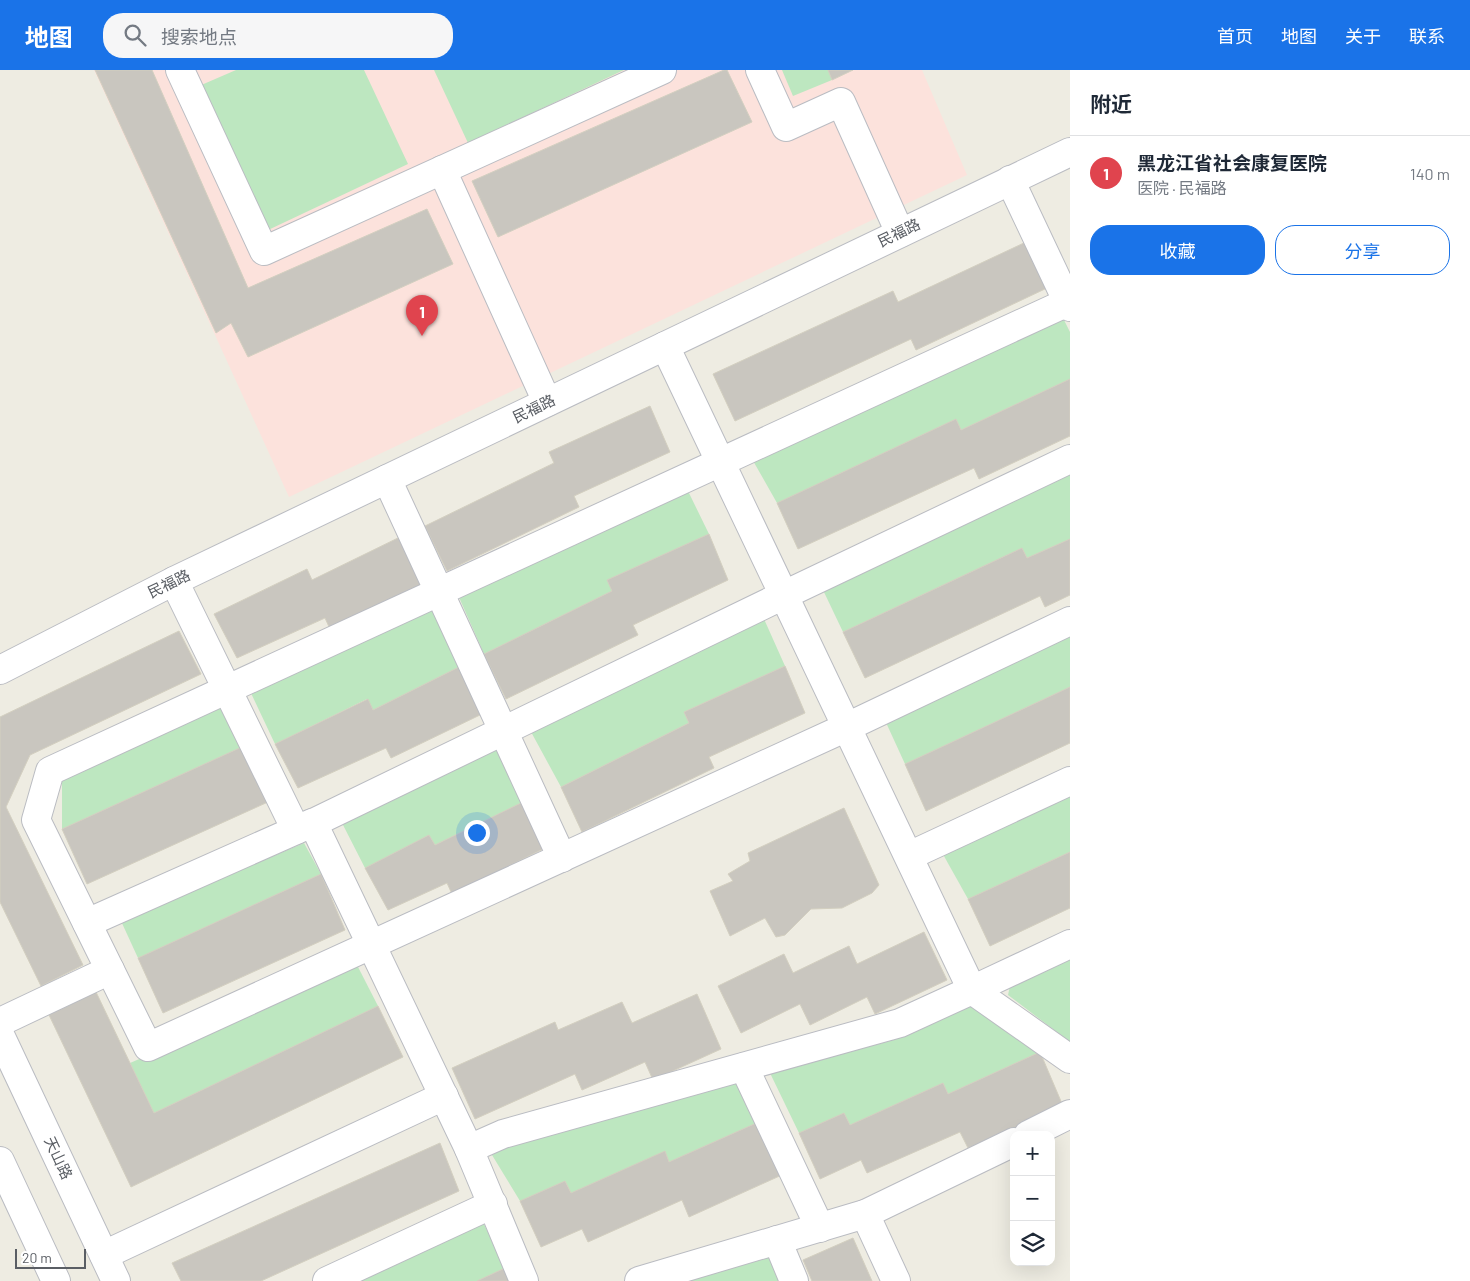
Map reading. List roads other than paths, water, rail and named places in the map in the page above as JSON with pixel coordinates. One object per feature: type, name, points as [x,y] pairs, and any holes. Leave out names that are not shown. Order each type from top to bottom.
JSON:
[{"type":"street","points":[[180,70],[264,251],[662,70]]},
{"type":"street","points":[[760,70],[786,127],[841,102],[900,233]]},
{"type":"street","name":"民福路","points":[[0,670],[174,582],[1070,152]]},
{"type":"street","points":[[442,170],[547,402]]},
{"type":"street","points":[[1010,180],[1069,305],[50,771],[36,820],[148,1047],[847,727],[1070,621]]},
{"type":"street","points":[[665,346],[972,990],[1070,1059]]},
{"type":"street","points":[[87,923],[305,826],[1070,459]]},
{"type":"street","points":[[387,479],[562,858]]},
{"type":"street","points":[[174,582],[228,690],[372,945],[469,1149],[524,1281]]},
{"type":"street","points":[[909,856],[1070,781]]},
{"type":"street","points":[[469,1149],[503,1134],[900,1023],[1070,944]]},
{"type":"street","points":[[0,1022],[110,970]]},
{"type":"street","name":"天山路","points":[[0,1036],[116,1281]]},
{"type":"street","points":[[744,1067],[820,1228]]},
{"type":"street","points":[[104,1255],[444,1096]]},
{"type":"street","points":[[1036,1131],[1070,1114]]},
{"type":"street","points":[[639,1281],[865,1214],[1010,1144]]},
{"type":"street","points":[[0,1161],[56,1281]]},
{"type":"street","points":[[327,1281],[493,1204]]},
{"type":"street","points":[[865,1214],[896,1281]]},
{"type":"street","points":[[777,1240],[794,1281]]},
{"type":"place","name":"黑龙江省社会康复医院","points":[[422,336]]}]
